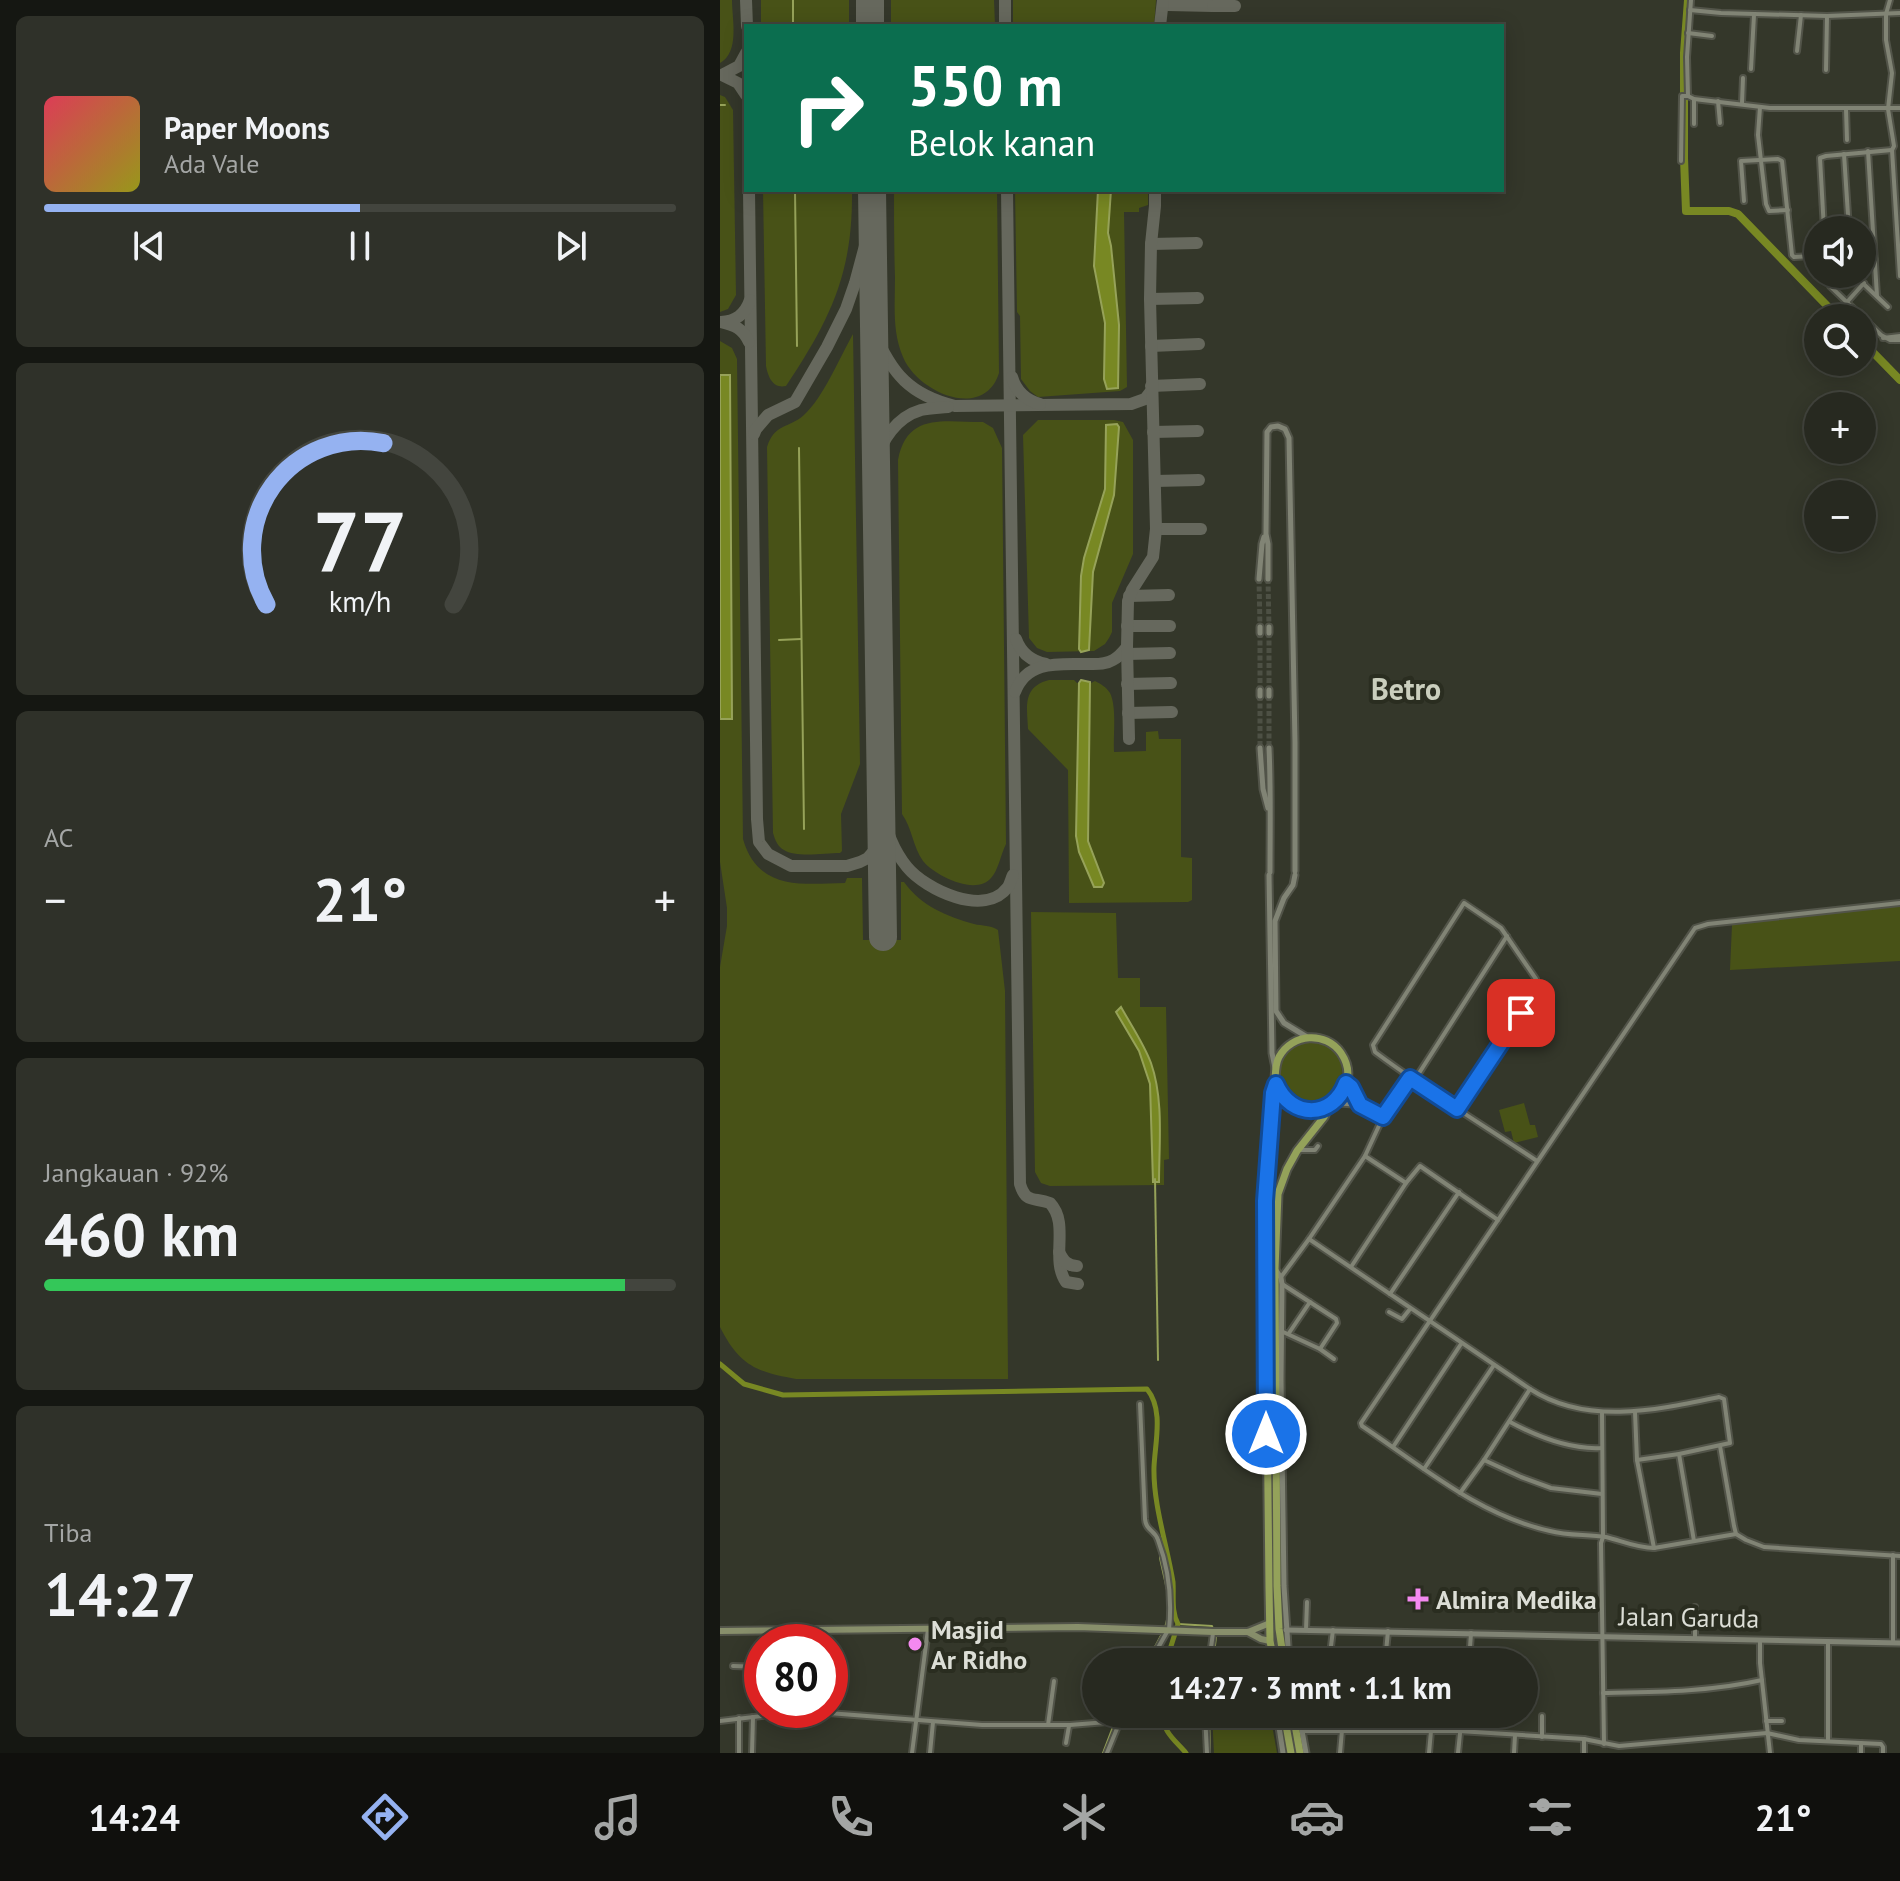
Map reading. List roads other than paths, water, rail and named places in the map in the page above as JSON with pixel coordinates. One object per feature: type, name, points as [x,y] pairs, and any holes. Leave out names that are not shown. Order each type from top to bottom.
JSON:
[{"type":"highway","points":[[1271,1648],[1267,1502],[1266,1188],[1277,1061],[1286,1047],[1308,1037],[1323,1039],[1341,1052],[1346,1066],[1346,1083],[1339,1097],[1297,1151],[1279,1187],[1275,1293],[1279,1629],[1283,1648]]},
{"type":"highway","points":[[1276,1084],[1284,1098],[1297,1107],[1313,1110],[1331,1104]]},
{"type":"highway","points":[[1265,1293],[1275,1293]]},
{"type":"highway","points":[[1267,1502],[1277,1502]]},
{"type":"highway","points":[[1287,1728],[1291,1753]]},
{"type":"highway","points":[[1299,1728],[1303,1753]]},
{"type":"main road","points":[[848,1631],[1078,1627],[1166,1632],[1248,1632],[1270,1623]]},
{"type":"main road","points":[[720,1631],[744,1631]]},
{"type":"main road","points":[[1248,1632],[1270,1641]]},
{"type":"street","points":[[1681,161],[1691,0]]},
{"type":"street","points":[[1890,0],[1886,40],[1892,73],[1892,150],[1900,276]]},
{"type":"street","points":[[1690,10],[1754,15],[1900,13]]},
{"type":"street","points":[[1751,69],[1754,15]]},
{"type":"street","points":[[1797,51],[1801,15]]},
{"type":"street","points":[[1826,70],[1827,16]]},
{"type":"street","points":[[1688,33],[1712,36]]},
{"type":"street","points":[[1742,103],[1743,78]]},
{"type":"street","points":[[1686,96],[1760,107],[1893,109]]},
{"type":"street","points":[[1694,99],[1694,124]]},
{"type":"street","points":[[1718,101],[1720,123]]},
{"type":"street","points":[[1760,107],[1758,135],[1766,204],[1769,211],[1788,210]]},
{"type":"street","points":[[1846,109],[1847,140]]},
{"type":"street","points":[[1823,216],[1820,158],[1892,150]]},
{"type":"street","points":[[1868,151],[1872,216]]},
{"type":"street","points":[[1844,154],[1848,216]]},
{"type":"street","points":[[1744,201],[1741,161],[1782,161],[1792,255],[1804,256]]},
{"type":"street","points":[[1876,278],[1877,296]]},
{"type":"street","points":[[1832,288],[1883,338],[1900,338]]},
{"type":"street","points":[[1847,302],[1860,288]]},
{"type":"street","points":[[1869,288],[1888,307]]},
{"type":"street","points":[[1268,579],[1267,431],[1278,426],[1285,429],[1289,438],[1295,873],[1293,885],[1275,921],[1276,1011],[1284,1023],[1308,1037]]},
{"type":"street","points":[[1259,579],[1262,544],[1266,534]]},
{"type":"street","points":[[1260,748],[1264,797],[1270,812]]},
{"type":"street","points":[[1269,748],[1272,1053],[1275,1069]]},
{"type":"street","points":[[1457,1109],[1537,989],[1538,982],[1501,928],[1465,903],[1373,1045],[1375,1052],[1412,1080],[1537,1161]]},
{"type":"street","points":[[1900,903],[1698,926],[1361,1423],[1460,1493],[1500,1515],[1527,1525],[1571,1535],[1603,1537],[1642,1548],[1736,1534],[1764,1547],[1900,1556]]},
{"type":"street","points":[[1281,1281],[1365,1156],[1383,1117],[1412,1080],[1507,936]]},
{"type":"street","points":[[1346,1083],[1360,1105]]},
{"type":"street","points":[[1331,1104],[1360,1105],[1383,1117]]},
{"type":"street","points":[[1297,1151],[1315,1150],[1318,1146]]},
{"type":"street","points":[[1365,1156],[1406,1183]]},
{"type":"street","points":[[1351,1267],[1420,1166],[1498,1220]]},
{"type":"street","points":[[1390,1294],[1459,1192]]},
{"type":"street","points":[[1309,1239],[1428,1324],[1560,1405],[1602,1412],[1635,1412],[1724,1399],[1731,1440],[1728,1444],[1637,1460]]},
{"type":"street","points":[[1275,1269],[1281,1281],[1280,1586],[1286,1648]]},
{"type":"street","points":[[1281,1281],[1337,1320],[1320,1349]]},
{"type":"street","points":[[1289,1333],[1311,1302]]},
{"type":"street","points":[[1389,1312],[1402,1319],[1410,1309]]},
{"type":"street","points":[[1281,1331],[1334,1359]]},
{"type":"street","points":[[1393,1447],[1461,1344]]},
{"type":"street","points":[[1424,1469],[1494,1365]]},
{"type":"street","points":[[1460,1493],[1530,1389]]},
{"type":"street","points":[[1140,1404],[1146,1527],[1157,1537],[1171,1598],[1166,1632],[1157,1648]]},
{"type":"street","points":[[1602,1412],[1604,1744]]},
{"type":"street","points":[[1635,1412],[1637,1460],[1654,1548]]},
{"type":"street","points":[[1510,1422],[1552,1441],[1602,1448]]},
{"type":"street","points":[[1720,1446],[1736,1534]]},
{"type":"street","points":[[1679,1454],[1694,1541]]},
{"type":"street","points":[[1484,1460],[1551,1488],[1602,1494]]},
{"type":"street","points":[[1893,1555],[1897,1643]]},
{"type":"street","points":[[1306,1630],[1307,1602]]},
{"type":"street","points":[[1695,1607],[1695,1637]]},
{"type":"street","points":[[912,1753],[928,1629]]},
{"type":"street","name":"Jalan Garuda","points":[[1286,1630],[1897,1643]]},
{"type":"street","points":[[1331,1648],[1333,1630]]},
{"type":"street","points":[[1386,1648],[1388,1631]]},
{"type":"street","points":[[1211,1648],[1213,1632]]},
{"type":"street","points":[[1470,1648],[1471,1633]]},
{"type":"street","points":[[1760,1639],[1770,1753]]},
{"type":"street","points":[[1828,1641],[1828,1741]]},
{"type":"street","points":[[733,1666],[744,1666]]},
{"type":"street","points":[[1603,1693],[1703,1690],[1762,1680]]},
{"type":"street","points":[[1048,1725],[1054,1681]]},
{"type":"street","points":[[848,1714],[982,1725],[1082,1724]]},
{"type":"street","points":[[1542,1716],[1542,1737]]},
{"type":"street","points":[[739,1718],[739,1753]]},
{"type":"street","points":[[720,1721],[744,1718]]},
{"type":"street","points":[[1766,1721],[1782,1721]]},
{"type":"street","points":[[930,1753],[933,1722]]},
{"type":"street","points":[[1066,1743],[1070,1725]]},
{"type":"street","points":[[752,1753],[753,1728]]},
{"type":"street","points":[[1107,1753],[1116,1728]]},
{"type":"street","points":[[1206,1728],[1207,1753]]},
{"type":"street","points":[[1279,1728],[1283,1753]]},
{"type":"street","points":[[1301,1728],[1303,1753]]},
{"type":"street","points":[[1458,1753],[1460,1728]]},
{"type":"street","points":[[1339,1730],[1340,1753]]},
{"type":"street","points":[[1302,1731],[1459,1731],[1584,1739],[1623,1746],[1767,1733],[1799,1740],[1881,1744],[1883,1753]]},
{"type":"street","points":[[1429,1753],[1431,1731]]},
{"type":"street","points":[[1514,1753],[1515,1734]]},
{"type":"street","points":[[1584,1739],[1584,1753]]},
{"type":"street","points":[[1861,1743],[1861,1753]]},
{"type":"waterway","points":[[793,0],[793,24]]},
{"type":"waterway","points":[[1688,0],[1684,53],[1686,211],[1729,211],[1738,214],[1825,304]]},
{"type":"waterway","points":[[720,105],[725,105]]},
{"type":"waterway","points":[[795,192],[797,346]]},
{"type":"waterway","points":[[1876,355],[1900,380]]},
{"type":"waterway","points":[[799,448],[804,829]]},
{"type":"waterway","points":[[779,640],[801,639]]},
{"type":"waterway","points":[[1155,1179],[1158,1360]]},
{"type":"waterway","points":[[720,1364],[744,1384],[783,1395],[1147,1389],[1157,1416],[1156,1495],[1178,1624],[1170,1648]]},
{"type":"waterway","points":[[1167,1552],[1160,1554],[1160,1558],[1168,1594]]},
{"type":"waterway","points":[[1154,1648],[1168,1616]]},
{"type":"waterway","points":[[1178,1624],[1212,1626],[1213,1629]]},
{"type":"waterway","points":[[1215,1648],[1216,1637]]},
{"type":"waterway","points":[[1103,1753],[1112,1728]]},
{"type":"waterway","points":[[1166,1728],[1186,1753]]},
{"type":"waterway","points":[[1209,1728],[1210,1753]]},
{"type":"tunnel","points":[[1259,579],[1260,627]]},
{"type":"tunnel","points":[[1268,579],[1269,627]]},
{"type":"tunnel","points":[[1260,633],[1260,690]]},
{"type":"tunnel","points":[[1269,633],[1269,690]]},
{"type":"tunnel","points":[[1260,696],[1260,748]]},
{"type":"tunnel","points":[[1269,696],[1269,748]]},
{"type":"place","name":"Almira Medika","points":[[1418,1599]]},
{"type":"place","name":"Masjid Ar Ridho","points":[[915,1644]]},
{"type":"district","name":"Betro","points":[[1406,688]]}]
